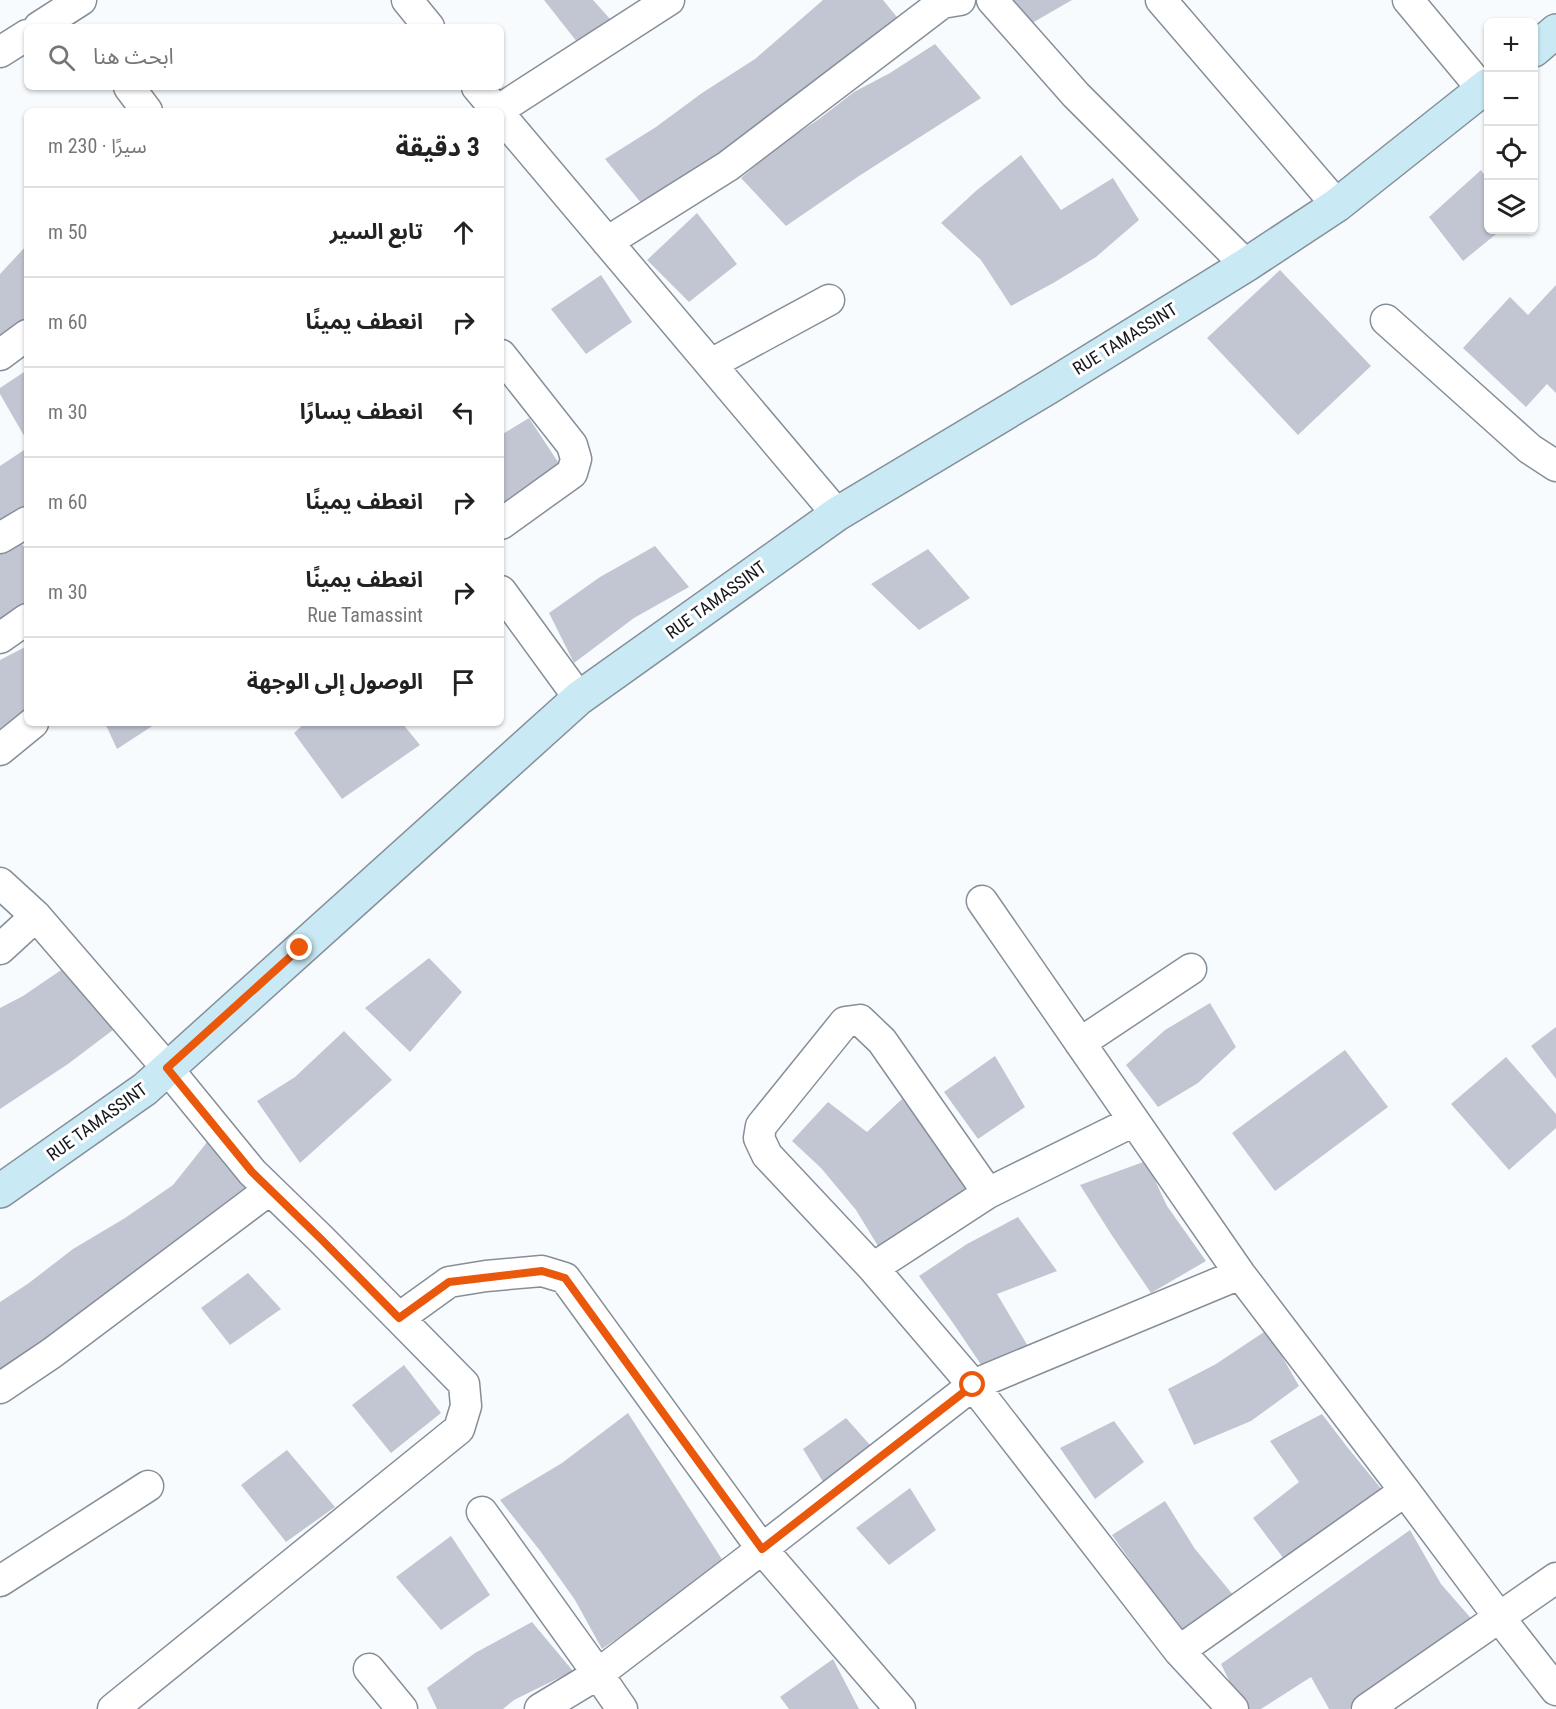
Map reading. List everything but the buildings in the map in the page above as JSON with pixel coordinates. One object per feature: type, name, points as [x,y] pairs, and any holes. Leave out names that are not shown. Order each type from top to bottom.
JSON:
[{"type":"main road","points":[[1538,46],[1556,31]]},
{"type":"main road","name":"RUE TAMASSINT","points":[[0,1191],[145,1089],[579,698],[837,514],[1047,388],[1337,206],[1484,90]]},
{"type":"street","points":[[407,0],[427,24]]},
{"type":"street","points":[[502,108],[669,0]]},
{"type":"street","points":[[608,242],[729,166],[942,3],[960,0]]},
{"type":"street","points":[[992,0],[1076,95],[1246,265]]},
{"type":"street","points":[[1161,0],[1337,206]]},
{"type":"street","points":[[1408,0],[1484,86]]},
{"type":"street","points":[[45,24],[74,9]]},
{"type":"street","points":[[0,52],[24,37]]},
{"type":"street","points":[[131,90],[145,108]]},
{"type":"street","points":[[480,90],[494,108]]},
{"type":"street","points":[[504,120],[837,514]]},
{"type":"street","points":[[711,364],[829,300]]},
{"type":"street","points":[[1386,320],[1530,449],[1556,466]]},
{"type":"street","points":[[0,355],[24,337]]},
{"type":"street","points":[[504,359],[573,446],[576,459],[572,472],[504,522]]},
{"type":"street","points":[[0,538],[24,524]]},
{"type":"street","points":[[504,595],[579,698]]},
{"type":"street","points":[[0,638],[24,621]]},
{"type":"street","points":[[0,750],[29,726]]},
{"type":"street","points":[[0,883],[36,916],[167,1068],[252,1172],[464,1384],[466,1406],[459,1429],[113,1709]]},
{"type":"street","points":[[982,901],[1240,1274],[1498,1617],[1556,1690]]},
{"type":"street","points":[[0,949],[36,916]]},
{"type":"street","points":[[1080,1043],[1191,969]]},
{"type":"street","points":[[988,1193],[882,1041],[860,1020],[845,1022],[761,1126],[759,1138],[767,1155],[873,1268],[973,1385],[1179,1651],[1233,1709]]},
{"type":"street","points":[[873,1268],[988,1193],[1134,1121]]},
{"type":"street","points":[[0,1388],[52,1353],[269,1190]]},
{"type":"street","points":[[399,1318],[449,1282],[542,1271],[565,1278],[762,1549],[894,1707]]},
{"type":"street","points":[[540,1709],[598,1674],[973,1385],[1240,1274]]},
{"type":"street","points":[[0,1581],[148,1486]]},
{"type":"street","points":[[1179,1651],[1405,1491]]},
{"type":"street","points":[[482,1512],[622,1709]]},
{"type":"street","points":[[1367,1709],[1556,1578]]},
{"type":"street","points":[[369,1669],[402,1709]]},
{"type":"route","points":[[300,948],[167,1068],[252,1172],[399,1318],[449,1282],[542,1271],[565,1278],[762,1549],[973,1385]]}]
